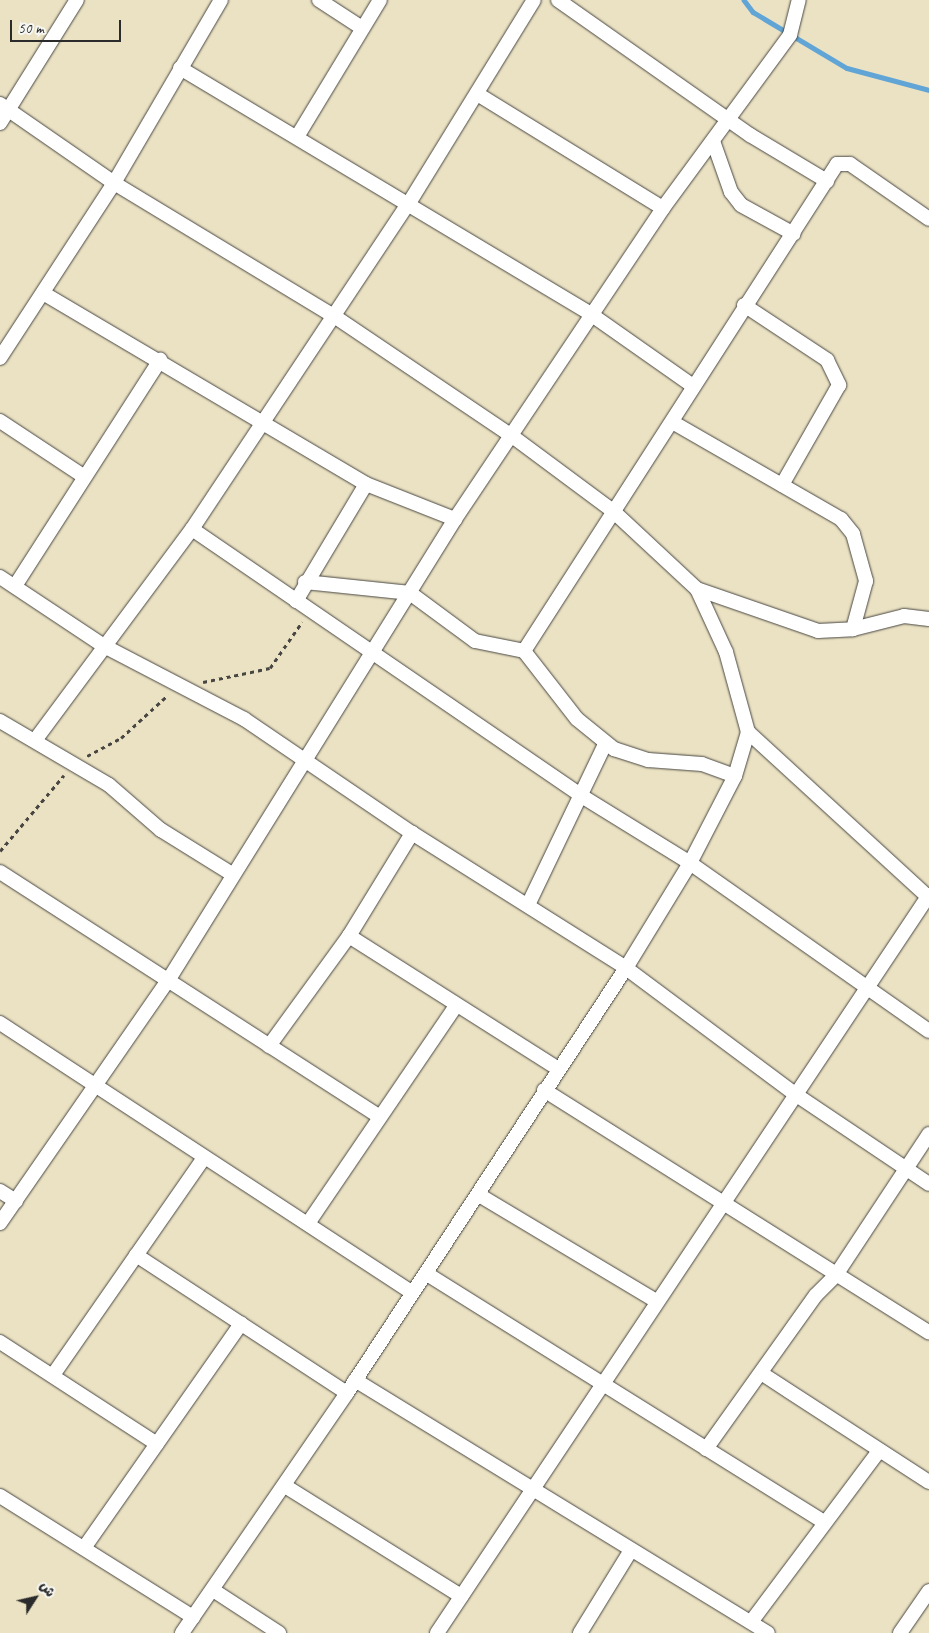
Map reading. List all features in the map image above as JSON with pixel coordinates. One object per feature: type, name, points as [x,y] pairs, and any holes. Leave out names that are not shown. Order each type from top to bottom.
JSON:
[{"type":"street","points":[[0,123],[4,107],[77,0]]},
{"type":"street","points":[[0,358],[114,183],[180,68],[222,0]]},
{"type":"street","points":[[319,0],[362,28]]},
{"type":"street","points":[[297,137],[380,0]]},
{"type":"street","points":[[36,739],[104,646],[148,594],[192,530],[409,203],[479,94],[534,0]]},
{"type":"street","points":[[558,0],[727,117],[827,181]]},
{"type":"street","points":[[0,1223],[169,979],[302,759],[373,654],[455,519],[663,208],[713,141],[727,117],[790,34],[799,0]]},
{"type":"street","points":[[180,68],[409,203],[592,315],[692,386]]},
{"type":"street","points":[[479,94],[663,208]]},
{"type":"street","points":[[4,107],[114,183],[334,316],[512,436],[613,511],[697,588],[794,625],[818,630],[853,628],[888,618],[929,619]]},
{"type":"street","points":[[713,141],[731,192],[741,206],[794,234]]},
{"type":"street","points":[[524,652],[613,511],[674,423],[692,386],[794,234],[837,164],[850,164],[929,219]]},
{"type":"street","points":[[43,293],[160,360],[366,484],[455,519]]},
{"type":"street","points":[[744,306],[827,360],[838,385],[782,485]]},
{"type":"street","points":[[15,586],[83,476],[160,360]]},
{"type":"street","points":[[0,421],[83,476]]},
{"type":"street","points":[[674,423],[841,519],[853,534],[866,581],[853,628]]},
{"type":"street","points":[[296,601],[305,582],[366,484]]},
{"type":"street","points":[[192,530],[580,795],[690,863],[929,1031]]},
{"type":"street","points":[[0,577],[104,646],[244,718],[412,833],[626,968],[795,1094],[929,1184]]},
{"type":"street","points":[[305,582],[410,593],[475,641],[524,652],[577,719],[605,744],[648,760],[687,761],[735,776]]},
{"type":"street","points":[[182,1633],[285,1486],[412,1293],[427,1274],[479,1195],[557,1068],[626,968],[690,863],[735,776],[748,732],[726,652],[697,588]]},
{"type":"street","points":[[0,721],[36,739],[109,785],[161,830],[232,874]]},
{"type":"street","points":[[437,1633],[530,1488],[929,897],[748,732]]},
{"type":"street","points":[[528,905],[605,744]]},
{"type":"street","points":[[269,1046],[350,936],[412,833]]},
{"type":"street","points":[[0,872],[169,979],[378,1116]]},
{"type":"street","points":[[350,936],[456,1006],[557,1068]]},
{"type":"street","points":[[309,1222],[378,1116],[456,1006]]},
{"type":"street","points":[[0,1023],[93,1088],[309,1222],[412,1293]]},
{"type":"street","points":[[544,1090],[929,1332]]},
{"type":"street","points":[[706,1449],[816,1295],[836,1275],[929,1134]]},
{"type":"street","points":[[53,1375],[204,1158]]},
{"type":"street","points":[[0,1191],[16,1202]]},
{"type":"street","points":[[479,1195],[656,1301]]},
{"type":"street","points":[[136,1255],[347,1393]]},
{"type":"street","points":[[427,1274],[601,1385],[824,1522]]},
{"type":"street","points":[[84,1548],[241,1324]]},
{"type":"street","points":[[0,1342],[157,1444]]},
{"type":"street","points":[[761,1373],[879,1452],[929,1482]]},
{"type":"street","points":[[355,1380],[768,1633]]},
{"type":"street","points":[[751,1622],[824,1522],[879,1452]]},
{"type":"street","points":[[285,1486],[461,1596]]},
{"type":"street","points":[[0,1496],[193,1617]]},
{"type":"street","points":[[580,1633],[631,1550]]},
{"type":"street","points":[[212,1590],[279,1633]]},
{"type":"street","points":[[900,1633],[929,1591]]},
{"type":"path","points":[[184,686],[270,668],[310,610]]},
{"type":"waterway","points":[[744,0],[753,12],[847,68],[929,90]]}]
